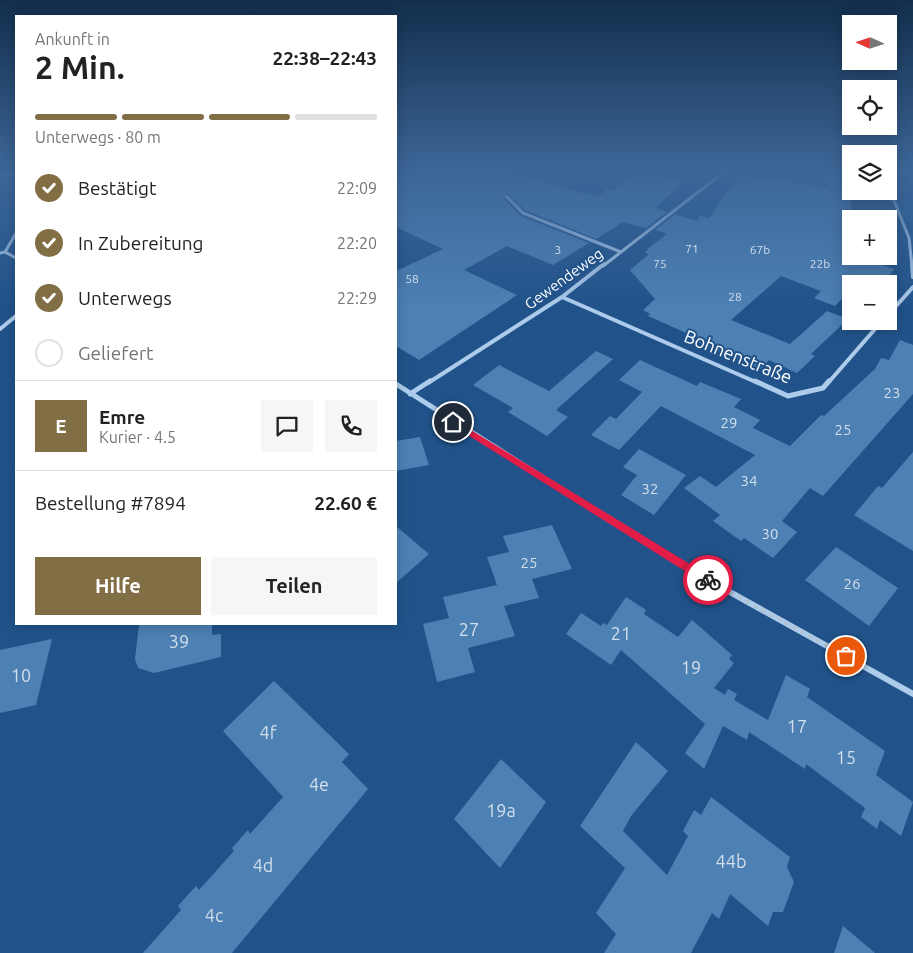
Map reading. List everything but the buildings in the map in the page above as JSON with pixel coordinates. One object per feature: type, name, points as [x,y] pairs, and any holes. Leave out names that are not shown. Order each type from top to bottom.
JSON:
[{"type":"street","points":[[532,216],[620,252]]},
{"type":"street","name":"Gewendeweg","points":[[410,394],[562,297],[666,216]]},
{"type":"street","points":[[900,216],[909,238],[913,277]]},
{"type":"street","points":[[5,252],[15,235]]},
{"type":"street","points":[[0,253],[5,252],[15,257]]},
{"type":"street","points":[[897,305],[913,287]]},
{"type":"street","name":"Bohnenstraße","points":[[562,297],[788,396],[824,388],[874,330]]},
{"type":"street","points":[[0,329],[15,317]]},
{"type":"street","points":[[397,385],[694,572],[913,694]]},
{"type":"way so far","points":[[708,580],[846,656]]},
{"type":"route","points":[[453,422],[708,580]]}]
